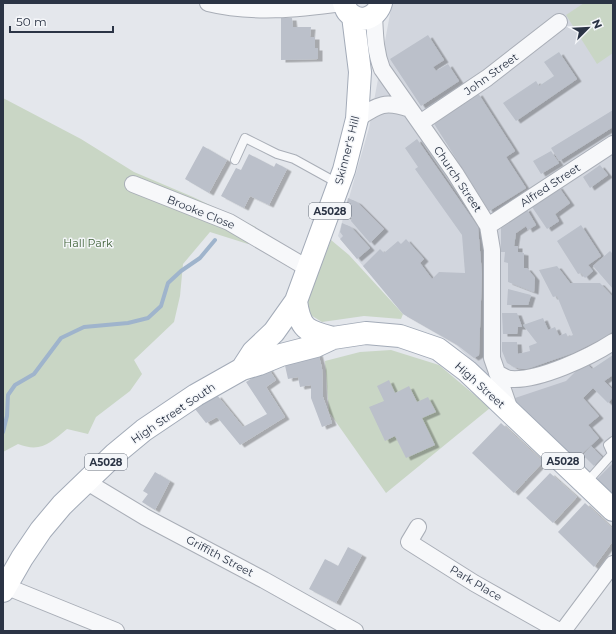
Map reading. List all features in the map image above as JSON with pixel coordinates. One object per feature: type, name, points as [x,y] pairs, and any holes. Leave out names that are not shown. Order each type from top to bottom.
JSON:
[{"type":"main road","name":"Skinner's Hill","points":[[242,368],[253,352],[276,330],[296,301],[340,182],[351,148],[357,120],[360,72],[359,8]]},
{"type":"main road","name":"A5028","points":[[296,301],[298,316],[304,327],[315,333],[333,338]]},
{"type":"main road","name":"High Street","points":[[333,338],[366,333],[400,336],[438,349],[467,371],[511,414]]},
{"type":"main road","name":"High Street South","points":[[4,589],[22,558],[41,530],[62,505],[115,454],[149,427],[196,395],[242,368],[259,364],[281,355],[316,346],[333,338]]},
{"type":"main road","name":"A5028","points":[[511,414],[613,510]]},
{"type":"street","points":[[208,3],[262,10],[309,7],[359,8]]},
{"type":"street","name":"Church Street","points":[[359,8],[375,43],[382,69],[455,173],[488,226],[492,250],[492,358],[511,414]]},
{"type":"street","name":"John Street","points":[[420,123],[487,78],[559,22]]},
{"type":"street","points":[[357,120],[371,109],[382,104],[395,104],[410,109]]},
{"type":"street","name":"Alfred Street","points":[[488,226],[613,144]]},
{"type":"street","name":"Brooke Close","points":[[133,184],[229,222],[309,269]]},
{"type":"street","name":"High Street","points":[[497,373],[510,380],[549,372],[598,352],[613,342]]},
{"type":"street","points":[[467,371],[476,372],[482,369],[488,365],[492,358]]},
{"type":"street","name":"Griffith Street","points":[[87,480],[92,486],[145,517],[264,580],[355,631]]},
{"type":"street","name":"Park Place","points":[[418,527],[409,542],[474,583],[559,631]]},
{"type":"street","points":[[563,631],[613,564]]},
{"type":"street","points":[[4,589],[116,631]]},
{"type":"lane","points":[[235,160],[245,138],[277,154],[294,159],[332,180],[340,182]]},
{"type":"lane","points":[[586,483],[612,454],[608,445],[613,441]]},
{"type":"shaded area","points":[[392,3],[613,3],[613,497],[456,345],[403,314],[338,236],[369,128]]},
{"type":"green space","points":[[584,3],[613,3],[613,53],[597,64],[566,15]]},
{"type":"green space","name":"Hall Park","points":[[3,98],[81,139],[134,172],[193,197],[256,227],[248,244],[210,232],[183,264],[180,296],[174,322],[134,360],[142,374],[130,391],[96,417],[88,434],[67,429],[45,445],[39,447],[26,447],[18,444],[3,452]]},
{"type":"green space","points":[[331,240],[349,255],[403,314],[401,319],[364,316],[322,322],[309,314],[305,304]]},
{"type":"green space","points":[[391,350],[439,365],[490,408],[386,493],[329,412],[325,361],[360,352]]},
{"type":"building","points":[[281,18],[292,18],[293,27],[311,27],[310,37],[315,37],[315,48],[318,48],[318,59],[281,60]]},
{"type":"building","points":[[428,35],[444,60],[433,67],[436,71],[448,64],[459,81],[421,106],[390,59]]},
{"type":"building","points":[[559,52],[577,79],[516,121],[503,103],[536,81],[539,86],[554,76],[544,62]]},
{"type":"building","points":[[478,93],[515,151],[506,157],[526,188],[489,211],[433,122]]},
{"type":"building","points":[[613,110],[613,127],[559,161],[551,148]]},
{"type":"building","points":[[417,139],[478,227],[482,274],[479,355],[474,358],[456,344],[403,314],[363,266],[380,249],[384,253],[398,241],[401,244],[406,239],[424,259],[420,263],[432,279],[439,272],[465,273],[462,235],[415,169],[418,167],[405,148]]},
{"type":"building","points":[[203,146],[227,160],[209,193],[185,179]]},
{"type":"building","points":[[551,151],[559,163],[541,174],[533,161]]},
{"type":"building","points":[[249,154],[274,167],[276,163],[287,169],[269,205],[250,196],[244,208],[221,196],[236,168],[241,170]]},
{"type":"building","points":[[600,165],[608,175],[590,188],[583,177]]},
{"type":"building","points":[[558,186],[570,203],[555,214],[559,221],[547,229],[530,204]]},
{"type":"building","points":[[348,198],[357,202],[384,229],[370,243],[351,221],[352,218],[344,216]]},
{"type":"building","points":[[526,208],[536,225],[528,230],[526,226],[516,233],[514,246],[518,246],[518,252],[524,253],[524,268],[527,268],[535,278],[534,292],[508,282],[508,263],[504,262],[505,252],[501,252],[501,224]]},
{"type":"building","points":[[342,223],[351,227],[370,248],[357,259],[340,239],[343,236],[340,232]]},
{"type":"building","points":[[581,225],[601,256],[588,265],[593,271],[585,278],[581,273],[578,274],[557,241]]},
{"type":"building","points":[[610,251],[613,254],[613,289],[593,266]]},
{"type":"building","points":[[557,266],[570,283],[600,283],[613,297],[613,331],[605,337],[573,353],[527,369],[514,367],[507,363],[502,351],[502,342],[517,342],[518,354],[530,351],[529,346],[537,343],[523,325],[543,318],[548,330],[555,327],[559,336],[566,333],[568,337],[573,335],[557,296],[553,297],[539,270]]},
{"type":"building","points":[[508,289],[531,295],[528,305],[507,305]]},
{"type":"building","points":[[502,313],[517,313],[522,327],[518,327],[517,334],[503,334]]},
{"type":"building","points":[[318,353],[322,368],[323,397],[332,423],[322,427],[311,398],[311,385],[300,387],[298,377],[288,379],[284,361]]},
{"type":"building","points":[[613,355],[613,375],[604,381],[613,390],[613,397],[608,403],[593,388],[583,398],[599,416],[588,425],[599,438],[575,460],[512,399],[566,381],[585,362],[592,369]]},
{"type":"building","points":[[268,368],[276,380],[266,387],[285,417],[240,445],[217,417],[206,423],[195,409],[217,395],[243,427],[267,414],[246,382]]},
{"type":"building","points":[[389,380],[395,393],[409,386],[417,402],[428,397],[436,412],[422,418],[435,445],[406,458],[395,436],[385,441],[369,407],[384,401],[377,386]]},
{"type":"building","points":[[501,423],[543,462],[514,493],[472,453]]},
{"type":"building","points":[[591,446],[602,457],[594,466],[583,455]]},
{"type":"building","points":[[613,463],[613,496],[596,480]]},
{"type":"building","points":[[155,472],[170,481],[155,510],[142,502],[148,494],[143,491]]},
{"type":"building","points":[[550,473],[577,497],[553,523],[526,498]]},
{"type":"building","points":[[585,503],[613,529],[613,541],[594,567],[558,532]]},
{"type":"building","points":[[348,547],[362,555],[336,603],[309,589],[325,559],[338,566]]},
{"type":"waterway","points":[[3,432],[7,416],[8,395],[15,385],[34,374],[61,338],[84,327],[128,323],[148,318],[161,306],[168,283],[181,271],[200,258],[215,240]]}]
